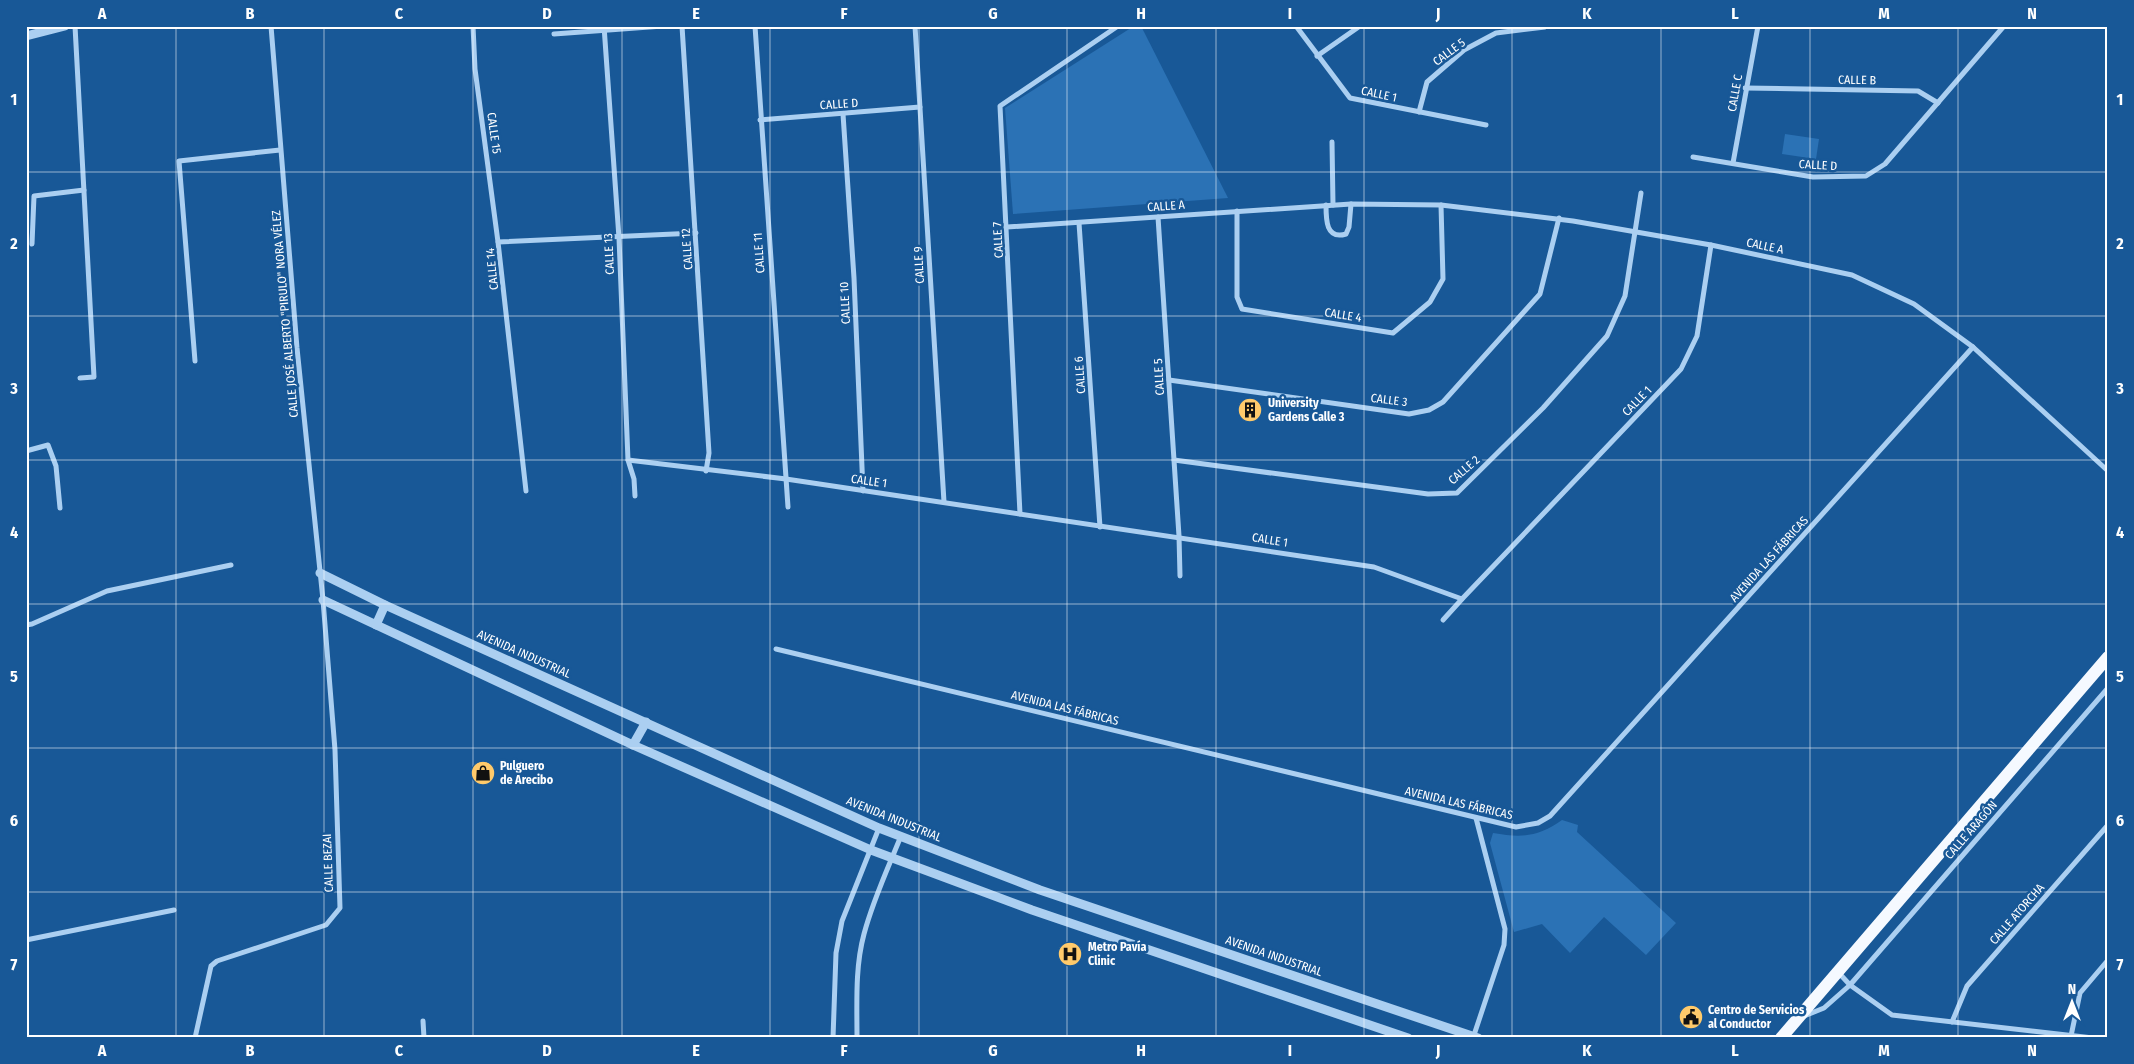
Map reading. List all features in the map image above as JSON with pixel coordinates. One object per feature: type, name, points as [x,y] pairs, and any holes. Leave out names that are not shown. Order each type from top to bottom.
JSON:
[{"type":"main road","points":[[1781,1038],[2107,658]]},
{"type":"street","points":[[26,36],[65,26]]},
{"type":"street","points":[[75,26],[94,377],[80,378]]},
{"type":"street","name":"CALLE JOSÉ ALBERTO \"PIRULO\" NORA VÉLEZ","points":[[271,26],[280,150],[323,600]]},
{"type":"street","name":"CALLE 15","points":[[473,26],[475,69],[498,242]]},
{"type":"street","points":[[554,34],[604,28],[663,26]]},
{"type":"street","name":"CALLE 12","points":[[682,26],[709,453],[706,470]]},
{"type":"street","name":"CALLE 11","points":[[755,26],[788,506]]},
{"type":"street","name":"CALLE 9","points":[[915,26],[944,502]]},
{"type":"street","name":"CALLE 7","points":[[1020,514],[1000,106],[1118,26]]},
{"type":"street","points":[[1296,26],[1317,56],[1360,26]]},
{"type":"street","name":"CALLE C","points":[[1733,163],[1745,88],[1758,26]]},
{"type":"street","points":[[1938,103],[2004,26]]},
{"type":"street","name":"CALLE 5","points":[[1419,112],[1427,82],[1464,50],[1496,33],[1545,27]]},
{"type":"street","name":"CALLE 13","points":[[604,28],[619,238],[628,460],[634,479],[635,496]]},
{"type":"street","name":"CALLE 1","points":[[1317,56],[1350,98],[1486,125]]},
{"type":"street","name":"CALLE B","points":[[1745,88],[1918,92],[1938,103]]},
{"type":"street","name":"CALLE D","points":[[1693,157],[1813,177],[1866,176],[1884,164],[1938,103]]},
{"type":"street","name":"CALLE D","points":[[760,120],[920,107]]},
{"type":"street","name":"CALLE 10","points":[[843,114],[854,278],[864,491]]},
{"type":"street","points":[[1332,142],[1334,205]]},
{"type":"street","points":[[195,361],[179,161],[280,150]]},
{"type":"street","points":[[32,244],[34,196],[84,190]]},
{"type":"street","name":"CALLE 2","points":[[1174,460],[1428,494],[1456,493],[1543,408],[1607,336],[1624,296],[1641,193]]},
{"type":"street","points":[[1326,205],[1327,227],[1332,234],[1340,236],[1346,234],[1350,228],[1351,204]]},
{"type":"street","name":"CALLE A","points":[[1007,227],[1326,205],[1441,205],[1559,218],[1711,245],[1852,275],[1914,304],[1973,347],[2108,471]]},
{"type":"street","name":"CALLE 4","points":[[1237,211],[1237,297],[1242,310],[1393,333],[1430,302],[1443,279],[1441,205]]},
{"type":"street","name":"CALLE 5","points":[[1158,217],[1180,536],[1180,576]]},
{"type":"street","name":"CALLE 3","points":[[1170,380],[1409,414],[1430,410],[1443,402],[1540,294],[1559,218]]},
{"type":"street","name":"CALLE 6","points":[[1079,223],[1100,526]]},
{"type":"street","name":"CALLE 14","points":[[526,491],[498,242],[696,233]]},
{"type":"street","name":"CALLE 1","points":[[628,460],[786,479],[1100,526],[1180,536],[1374,567],[1462,599],[1681,369],[1697,336],[1711,245]]},
{"type":"street","name":"AVENIDA LAS FÁBRICAS","points":[[776,649],[1476,818],[1516,826],[1538,823],[1550,816],[1973,347]]},
{"type":"street","points":[[26,451],[48,445],[56,466],[60,508]]},
{"type":"street","points":[[26,625],[107,591],[231,565]]},
{"type":"street","name":"AVENIDA INDUSTRIAL","points":[[320,573],[385,605],[879,828],[1040,890],[1475,1037]]},
{"type":"street","points":[[1443,620],[1462,599]]},
{"type":"street","points":[[323,600],[633,745],[871,850],[1032,910],[1408,1038]]},
{"type":"street","name":"CALLE BEZAI","points":[[195,1038],[211,966],[217,960],[326,925],[340,908],[335,750],[323,600]]},
{"type":"street","points":[[376,625],[385,605]]},
{"type":"street","name":"CALLE ARAGÓN","points":[[1800,1018],[1824,1008],[1850,985],[2108,688]]},
{"type":"street","points":[[633,745],[646,722]]},
{"type":"street","points":[[1475,1037],[1504,945],[1505,929],[1476,818]]},
{"type":"street","name":"CALLE ATORCHA","points":[[1952,1022],[1967,986],[2108,826]]},
{"type":"street","points":[[833,1038],[836,961],[842,921],[879,828]]},
{"type":"street","points":[[857,1038],[857,986],[863,935],[873,903],[901,836]]},
{"type":"street","points":[[26,940],[174,910]]},
{"type":"street","points":[[2071,1036],[2080,993],[2108,960]]},
{"type":"street","points":[[1838,972],[1850,985],[1892,1015],[2093,1038]]},
{"type":"street","points":[[423,1021],[424,1038]]},
{"type":"shaded area","points":[[1134,26],[1141,26],[1228,198],[1013,214],[1005,108]]},
{"type":"shaded area","points":[[1785,134],[1819,139],[1816,159],[1782,154]]},
{"type":"shaded area","points":[[1562,820],[1578,825],[1577,832],[1676,923],[1646,955],[1604,917],[1570,953],[1542,924],[1514,932],[1490,843],[1493,833],[1529,835],[1545,830]]},
{"type":"place","name":"University Gardens Calle 3","points":[[1250,410]]},
{"type":"place","name":"Pulguero de Arecibo","points":[[483,773]]},
{"type":"place","name":"Metro Pavía Clinic","points":[[1070,954]]},
{"type":"place","name":"Centro de Servicios al Conductor","points":[[1691,1017]]}]
